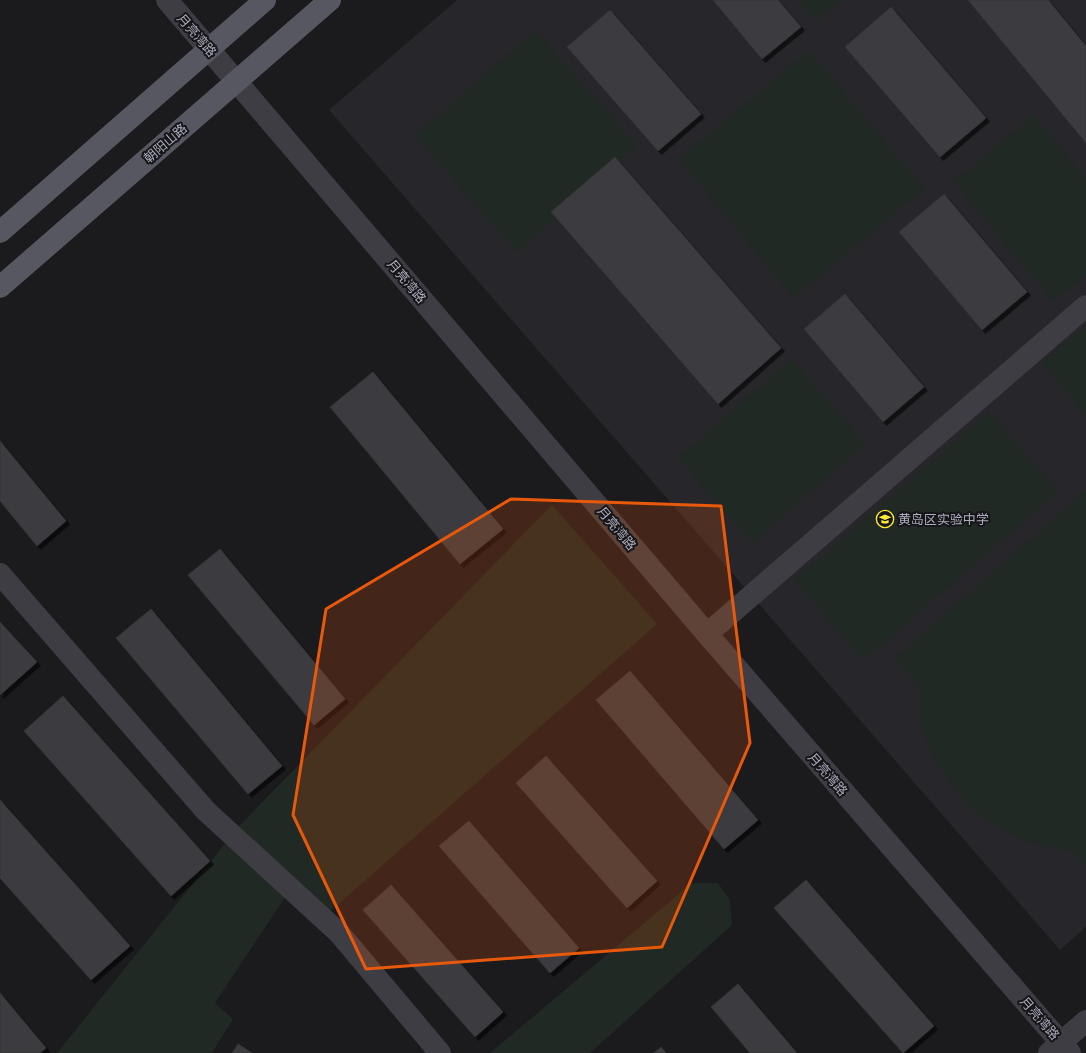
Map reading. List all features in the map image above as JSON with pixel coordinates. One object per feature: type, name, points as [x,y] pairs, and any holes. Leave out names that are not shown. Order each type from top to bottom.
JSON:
[{"type":"main road","points":[[0,232],[265,0]]},
{"type":"main road","name":"朝阳山路","points":[[0,287],[330,0]]},
{"type":"street","name":"月亮湾路","points":[[167,0],[1060,1049]]},
{"type":"street","points":[[707,634],[1086,306]]},
{"type":"street","points":[[0,574],[206,811],[339,933],[440,1053]]},
{"type":"street","points":[[1060,1049],[1086,1021]]},
{"type":"highlighted area","points":[[511,499],[721,506],[750,743],[662,947],[366,969],[293,815],[326,609]]},
{"type":"shaded area","name":"黄岛区实验中学","points":[[457,0],[1086,0],[1086,927],[1060,950],[329,110]]},
{"type":"shaded area","points":[[799,0],[841,0],[816,21]]},
{"type":"shaded area","points":[[535,30],[637,146],[517,252],[415,136]]},
{"type":"shaded area","points":[[809,51],[924,189],[794,298],[679,159]]},
{"type":"shaded area","points":[[1033,115],[1086,179],[1086,275],[1054,302],[954,182]]},
{"type":"shaded area","points":[[1086,325],[1086,415],[1042,363]]},
{"type":"shaded area","points":[[791,359],[865,444],[753,543],[678,458]]},
{"type":"shaded area","points":[[989,412],[1058,492],[864,660],[795,580]]},
{"type":"shaded area","points":[[1086,490],[1086,867],[1073,851],[1026,842],[976,814],[938,766],[921,727],[919,686],[895,658]]},
{"type":"shaded area","points":[[552,505],[657,624],[327,914],[294,884],[215,1003],[233,1019],[212,1053],[57,1053],[239,826]]},
{"type":"shaded area","points":[[692,883],[718,883],[730,900],[732,925],[590,1053],[490,1053]]},
{"type":"building","points":[[713,0],[778,0],[801,27],[762,59]]},
{"type":"building","points":[[968,0],[1048,0],[1086,46],[1086,143]]},
{"type":"building","points":[[891,7],[986,118],[940,157],[845,47]]},
{"type":"building","points":[[610,10],[701,114],[658,151],[567,47]]},
{"type":"building","points":[[615,157],[781,348],[718,404],[551,212]]},
{"type":"building","points":[[944,194],[1027,292],[982,330],[899,232]]},
{"type":"building","points":[[845,294],[924,387],[883,422],[804,329]]},
{"type":"building","points":[[373,372],[503,529],[460,564],[330,407]]},
{"type":"building","points":[[0,441],[66,521],[37,546],[0,501]]},
{"type":"building","points":[[220,549],[345,699],[314,725],[188,575]]},
{"type":"building","points":[[151,609],[282,766],[248,794],[116,638]]},
{"type":"building","points":[[0,622],[37,662],[0,695]]},
{"type":"building","points":[[630,671],[758,820],[724,849],[596,700]]},
{"type":"building","points":[[63,696],[210,861],[171,896],[24,731]]},
{"type":"building","points":[[546,756],[657,881],[627,908],[516,783]]},
{"type":"building","points":[[0,800],[130,946],[91,980],[0,878]]},
{"type":"building","points":[[469,821],[579,948],[550,973],[439,846]]},
{"type":"building","points":[[806,880],[934,1026],[903,1053],[774,908]]},
{"type":"building","points":[[391,885],[503,1012],[475,1037],[363,910]]},
{"type":"building","points":[[738,984],[797,1053],[750,1053],[711,1007]]},
{"type":"building","points":[[0,993],[46,1048],[40,1053],[0,1053]]},
{"type":"building","points":[[238,1044],[252,1053],[232,1053]]},
{"type":"building","points":[[661,1047],[666,1053],[654,1053]]},
{"type":"place","name":"黄岛区实验中学","points":[[885,519]]}]
